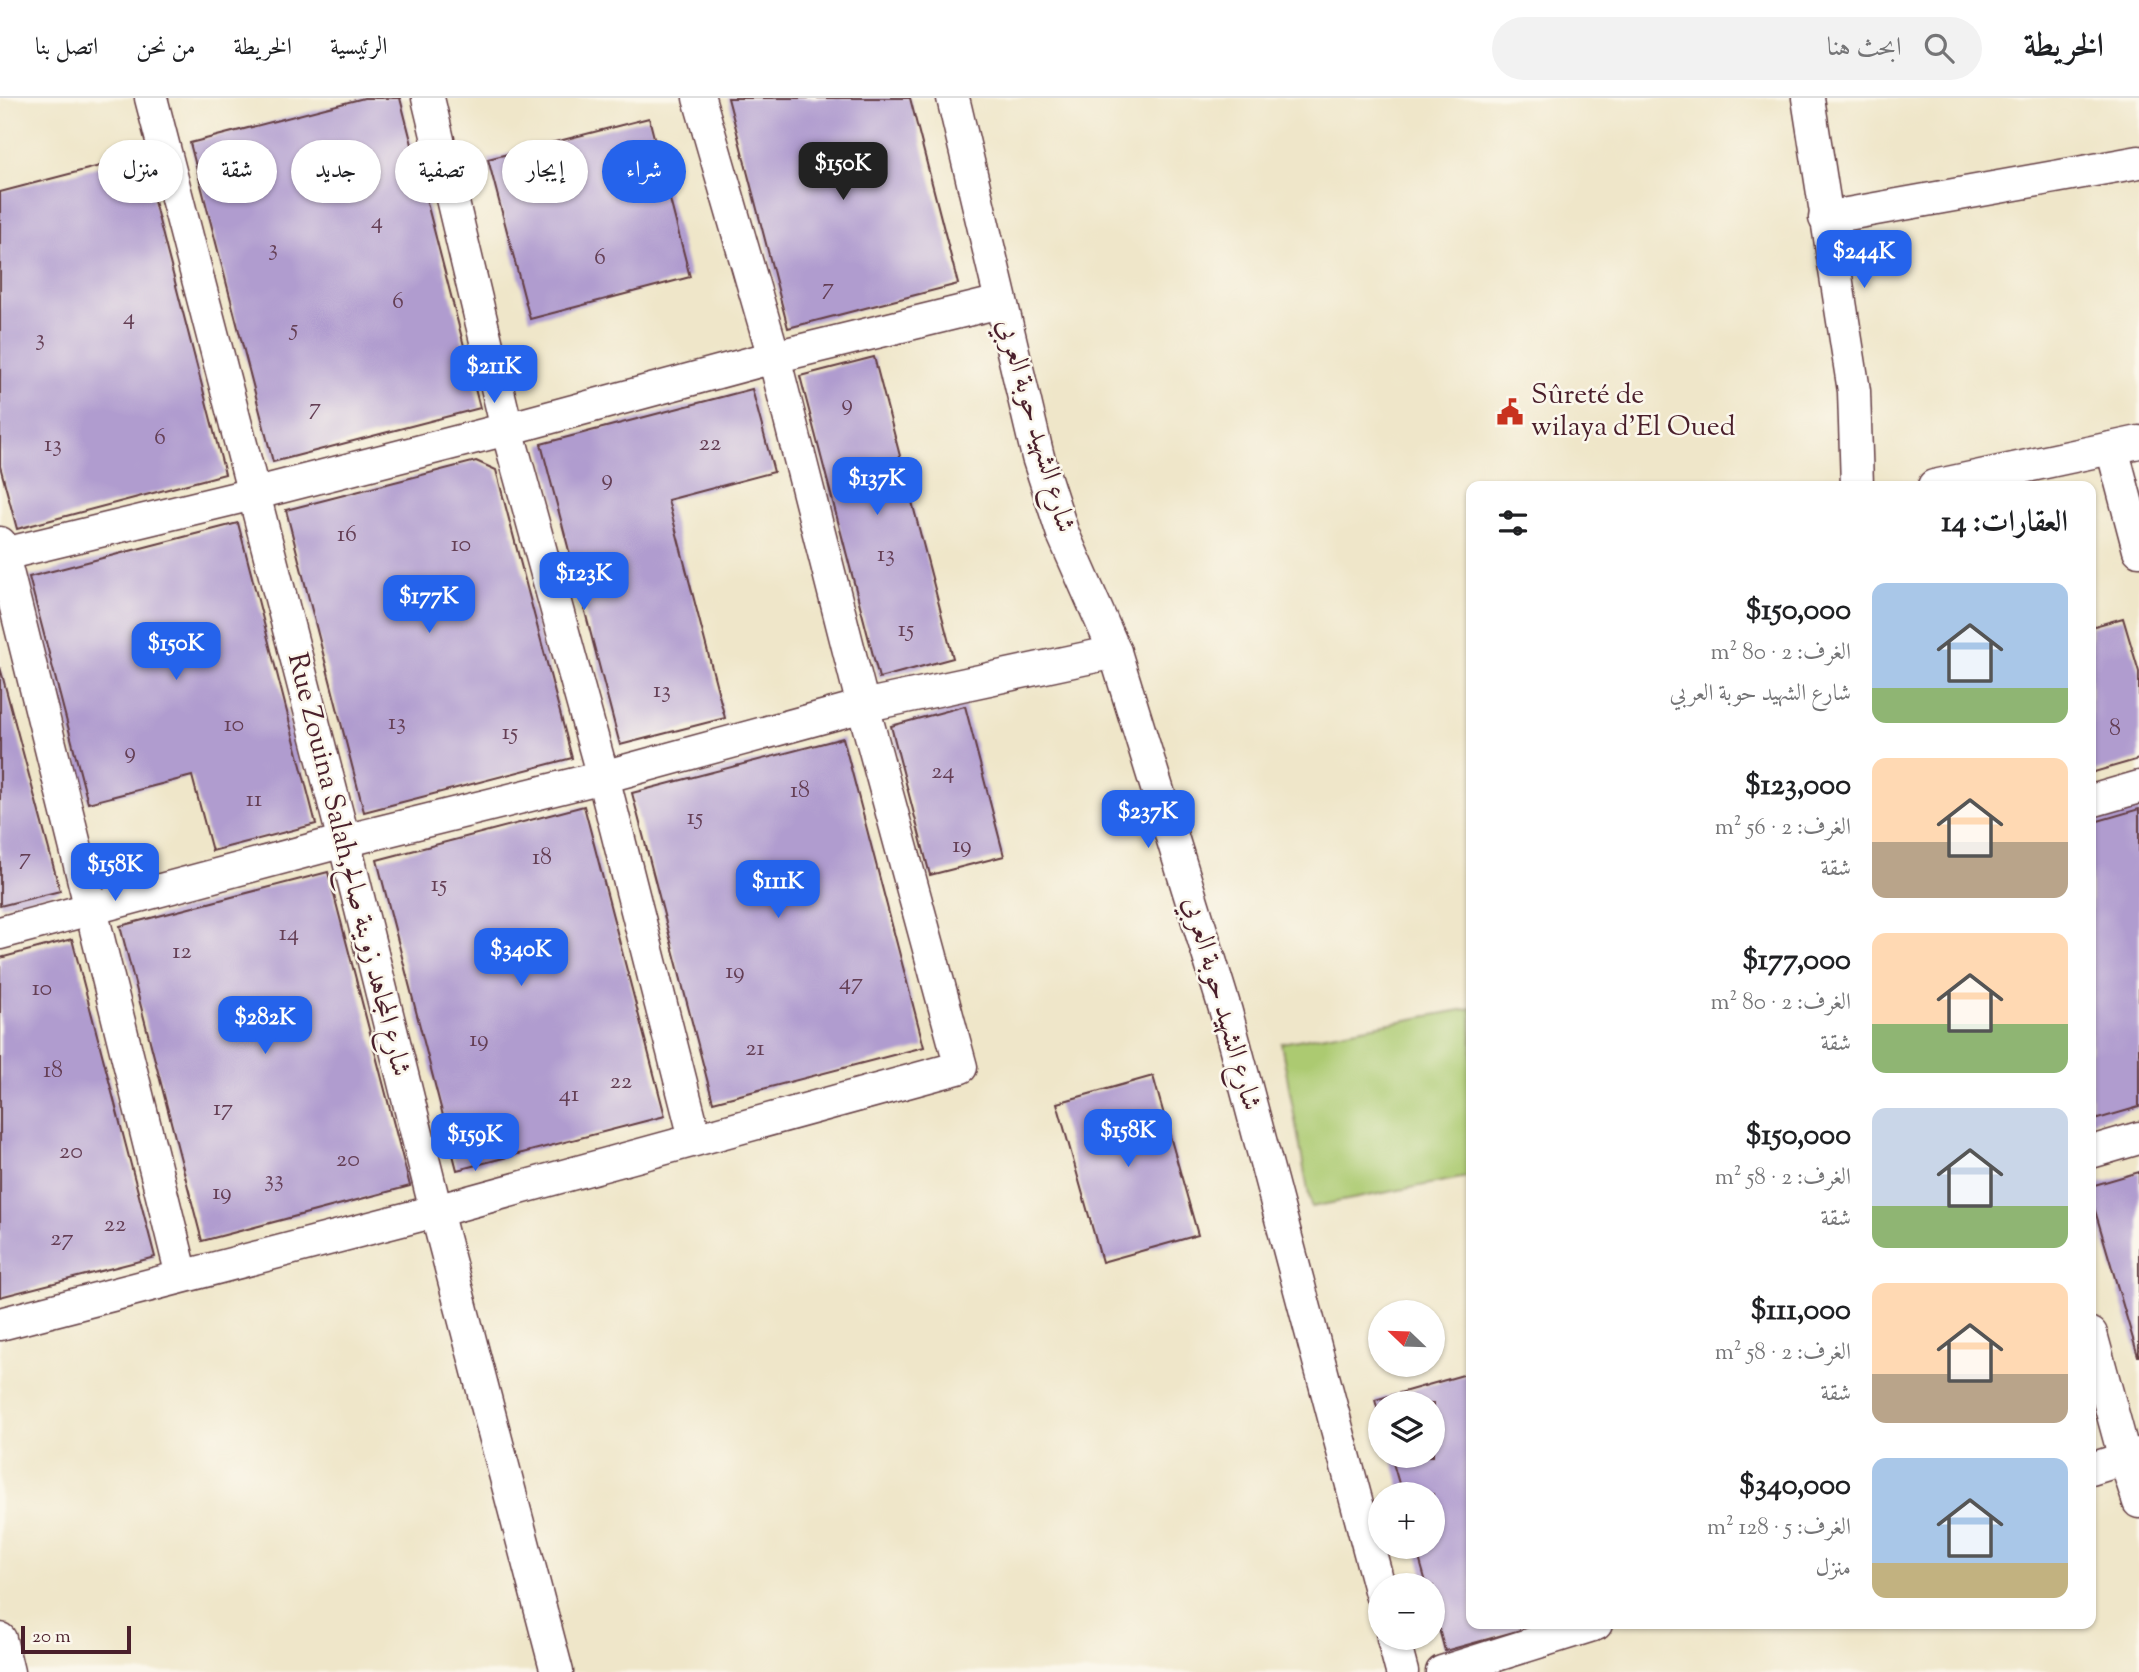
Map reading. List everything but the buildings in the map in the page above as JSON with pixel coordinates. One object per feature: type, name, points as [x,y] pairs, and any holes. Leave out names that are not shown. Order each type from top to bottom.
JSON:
[{"type":"street","name":"Rue Zouina Salah,شارع المجاهد زوينة صالح","points":[[150,98],[557,1672]]},
{"type":"street","points":[[428,98],[507,429],[603,777],[695,1138]]},
{"type":"street","points":[[0,1324],[436,1211],[961,1067],[863,706],[774,357],[699,98]]},
{"type":"street","name":"شارع الشهيد حوبة العربي","points":[[953,98],[1038,457],[1059,521],[1115,652],[1226,1012],[1375,1573]]},
{"type":"street","points":[[1808,98],[1854,391],[1857,481]]},
{"type":"street","points":[[1825,218],[2139,162]]},
{"type":"street","points":[[182,1276],[1,551],[253,494],[774,357],[1000,302]]},
{"type":"street","points":[[1957,481],[2125,445],[2139,551]]},
{"type":"street","points":[[0,933],[344,841],[603,777],[863,706],[1115,652]]},
{"type":"street","points":[[2096,800],[2139,788]]},
{"type":"street","points":[[2096,1151],[2139,1138]]},
{"type":"street","points":[[2096,1349],[2132,1457],[2139,1502]]},
{"type":"street","points":[[2096,1468],[2132,1457]]},
{"type":"street","points":[[1442,1672],[1580,1629]]},
{"type":"street","points":[[0,1639],[8,1672]]},
{"type":"street","points":[[1396,1650],[1402,1672]]},
{"type":"green space","points":[[1466,1009],[1466,1177],[1311,1207],[1281,1043]]},
{"type":"place","name":"Sûreté de wilaya d'El Oued","points":[[1510,412]]}]
